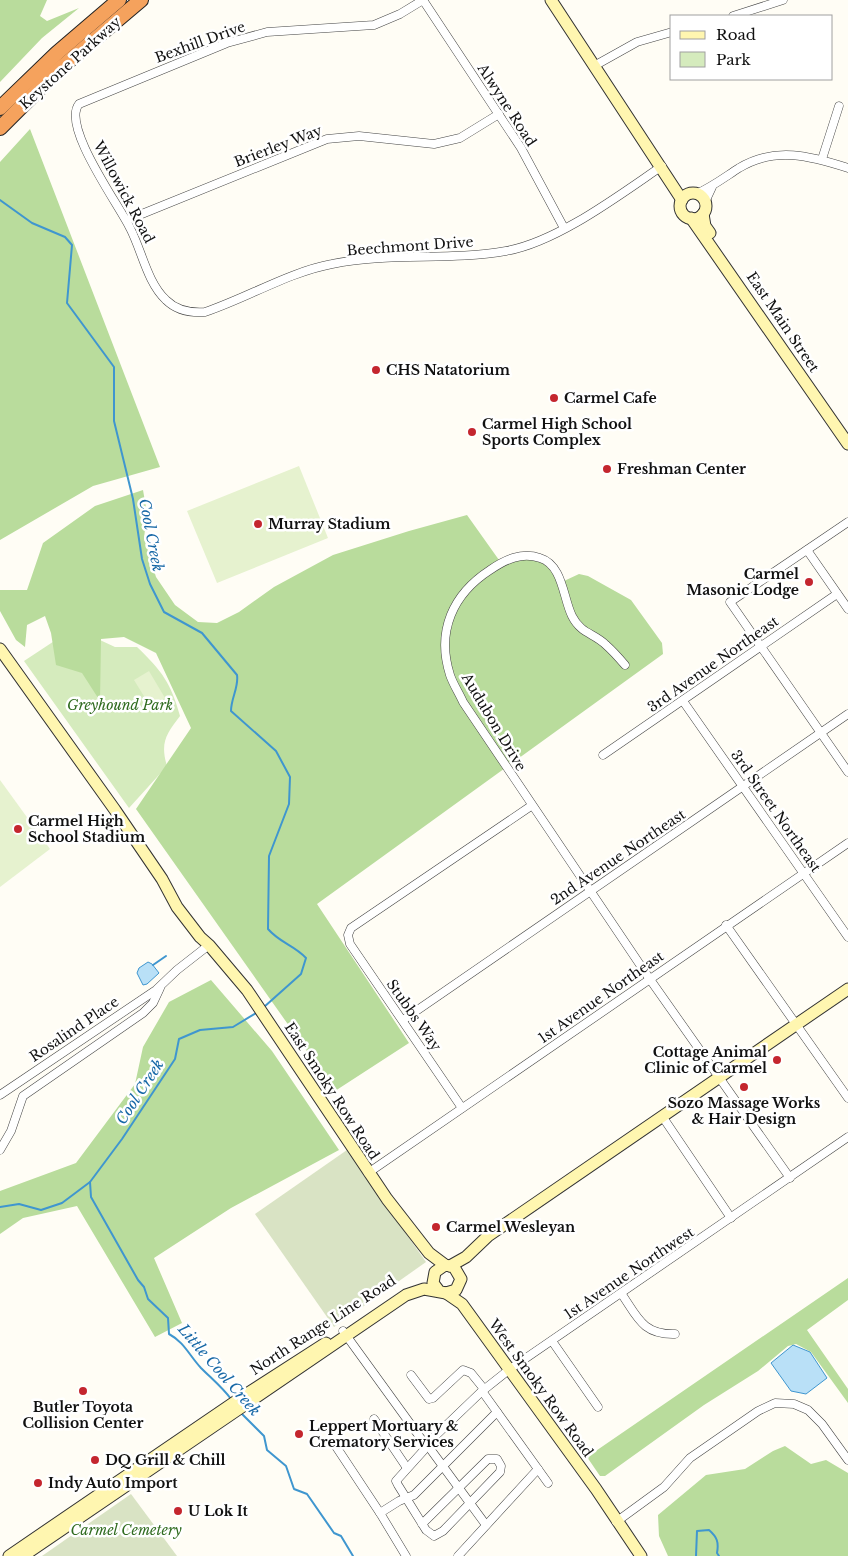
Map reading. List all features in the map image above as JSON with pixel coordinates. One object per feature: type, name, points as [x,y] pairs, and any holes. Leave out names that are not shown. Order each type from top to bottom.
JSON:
[{"type":"highway","points":[[94,21],[115,0]]},
{"type":"highway","name":"Keystone Parkway","points":[[0,108],[39,70],[119,0]]},
{"type":"highway","name":"Keystone Parkway","points":[[0,128],[51,77],[141,0]]},
{"type":"highway","points":[[112,24],[148,0]]},
{"type":"main road","points":[[551,0],[665,171],[690,196],[701,196],[706,202],[697,216],[682,211],[690,196]]},
{"type":"main road","name":"East Main Street","points":[[697,216],[848,434]]},
{"type":"main road","name":"East Main Street","points":[[697,216],[848,444]]},
{"type":"main road","name":"East Smoky Row Road","points":[[0,649],[110,803],[173,897],[177,907],[194,930],[247,990],[368,1173],[441,1270]]},
{"type":"main road","name":"North Range Line Road","points":[[345,1334],[403,1290],[466,1257],[488,1236],[848,989]]},
{"type":"main road","name":"North Range Line Road","points":[[460,1280],[466,1257]]},
{"type":"main road","points":[[460,1280],[452,1292],[442,1292],[434,1286],[441,1270],[456,1270],[460,1280],[462,1304]]},
{"type":"main road","name":"North Range Line Road","points":[[9,1556],[345,1334],[412,1292],[426,1288],[442,1292]]},
{"type":"main road","name":"West Smoky Row Road","points":[[442,1292],[462,1304],[646,1556]]},
{"type":"main road","name":"North Range Line Road","points":[[23,1556],[222,1415]]},
{"type":"main road","name":"West Smoky Row Road","points":[[618,1520],[641,1556]]},
{"type":"street","name":"Alwyne Road","points":[[423,0],[533,168],[564,228]]},
{"type":"street","name":"Bexhill Drive","points":[[81,136],[74,113],[79,104],[227,43],[266,32],[374,25],[400,14],[423,0]]},
{"type":"street","points":[[736,15],[783,0]]},
{"type":"street","points":[[594,66],[636,42],[670,33]]},
{"type":"street","points":[[822,159],[839,106]]},
{"type":"street","name":"Brierley Way","points":[[127,220],[328,139],[359,136],[434,144],[460,138],[499,114]]},
{"type":"street","name":"Willowick Road","points":[[81,136],[101,178],[127,220],[156,288]]},
{"type":"street","points":[[690,196],[712,186],[750,162],[774,155],[792,154],[822,159],[848,168]]},
{"type":"street","name":"Beechmont Drive","points":[[156,288],[166,301],[176,308],[195,313],[205,312],[332,264],[360,260],[506,251],[537,241],[564,228],[665,171]]},
{"type":"street","points":[[706,202],[712,186]]},
{"type":"street","points":[[848,522],[730,602],[848,772]]},
{"type":"street","points":[[838,530],[848,529]]},
{"type":"street","points":[[807,550],[848,609]]},
{"type":"street","name":"Audubon Drive","points":[[624,664],[605,644],[582,632],[572,617],[557,572],[542,558],[520,555],[500,563],[478,578],[460,595],[448,619],[446,645],[450,674],[463,702],[531,806],[649,978],[790,1178]]},
{"type":"street","name":"3rd Avenue Northeast","points":[[603,755],[837,594]]},
{"type":"street","name":"3rd Street Northeast","points":[[683,701],[848,936]]},
{"type":"street","name":"2nd Avenue Northeast","points":[[403,1020],[848,714]]},
{"type":"street","name":"Stubbs Way","points":[[462,1108],[350,944],[348,935],[351,928],[531,806]]},
{"type":"street","name":"1st Avenue Northeast","points":[[368,1173],[726,925],[848,843]]},
{"type":"street","points":[[726,925],[848,1098]]},
{"type":"street","name":"Rosalind Place","points":[[0,1095],[162,984],[209,945]]},
{"type":"street","name":"Rosalind Place","points":[[0,1150],[11,1131],[22,1096],[143,1013],[153,1003],[162,984]]},
{"type":"street","points":[[662,1116],[731,1218]]},
{"type":"street","name":"1st Avenue Northwest","points":[[432,1439],[483,1390],[510,1370],[848,1137]]},
{"type":"street","points":[[621,1293],[648,1329],[664,1334],[675,1334]]},
{"type":"street","points":[[345,1334],[422,1440],[420,1444],[443,1467],[486,1525]]},
{"type":"street","points":[[552,1341],[598,1407]]},
{"type":"street","points":[[411,1374],[429,1399],[433,1398],[464,1370],[471,1373],[548,1483]]},
{"type":"street","points":[[618,1520],[664,1487],[690,1458],[758,1411],[775,1403],[790,1403],[803,1407],[817,1418],[848,1460]]},
{"type":"street","points":[[380,1512],[414,1495],[497,1412]]},
{"type":"street","points":[[374,1419],[407,1468]]},
{"type":"street","points":[[422,1440],[426,1437],[432,1439],[434,1445],[407,1468],[396,1481],[422,1524],[434,1536],[443,1531],[470,1504],[500,1472],[502,1466],[500,1461],[493,1457],[488,1459],[422,1524]]},
{"type":"street","points":[[335,1445],[380,1512],[406,1556]]},
{"type":"street","points":[[458,1556],[538,1469]]},
{"type":"green space","points":[[0,0],[47,0],[40,16],[47,21],[79,8],[42,38],[0,82]]},
{"type":"green space","points":[[30,129],[160,467],[93,486],[0,540],[0,162]]},
{"type":"green space","name":"Murray Stadium","points":[[299,466],[328,538],[217,583],[187,511]]},
{"type":"green space","points":[[143,490],[147,513],[144,538],[156,577],[175,605],[198,622],[217,623],[239,612],[274,587],[333,555],[467,515],[499,560],[511,555],[529,553],[543,559],[564,581],[579,574],[588,576],[631,600],[662,643],[663,654],[317,904],[409,1043],[335,1091],[136,809],[191,728],[156,653],[124,637],[101,639],[100,701],[82,673],[56,665],[51,633],[45,616],[27,625],[25,647],[16,640],[0,611],[0,590],[27,590],[43,543],[95,506]]},
{"type":"green space","name":"Greyhound Park","points":[[74,628],[115,647],[137,647],[153,663],[164,678],[177,705],[180,716],[171,728],[164,745],[167,766],[129,808],[24,661]]},
{"type":"green space","points":[[149,671],[165,698],[150,706],[134,680]]},
{"type":"green space","name":"Carmel High School Stadium","points":[[0,780],[50,849],[0,887]]},
{"type":"green space","points":[[211,980],[272,1051],[339,1150],[231,1208],[154,1258],[182,1323],[155,1337],[77,1206],[23,1218],[0,1234],[0,1191],[76,1163],[135,1084],[143,1047],[169,1002]]},
{"type":"green space","points":[[347,1150],[426,1262],[334,1327],[255,1214]]},
{"type":"green space","points":[[848,1278],[848,1300],[807,1330],[848,1389],[848,1403],[811,1352],[796,1344],[788,1346],[758,1371],[704,1405],[605,1476],[600,1476],[587,1457]]},
{"type":"green space","points":[[785,1446],[811,1464],[826,1460],[848,1473],[848,1556],[668,1556],[659,1536],[658,1515],[706,1475],[745,1469],[773,1451]]},
{"type":"green space","name":"Carmel Cemetery","points":[[131,1494],[177,1556],[42,1556]]},
{"type":"water","points":[[148,962],[159,973],[147,984],[143,985],[137,973],[139,968]]},
{"type":"water","points":[[793,1345],[810,1352],[827,1378],[806,1394],[791,1391],[771,1363]]},
{"type":"waterway","name":"Cool Creek","points":[[0,200],[32,223],[65,237],[72,245],[67,303],[114,367],[114,421],[133,499],[142,559],[150,584],[164,612],[202,633],[237,675],[231,711],[276,751],[290,777],[289,804],[269,856],[268,929],[277,938],[306,958],[301,974],[264,1007]]},
{"type":"waterway","points":[[153,965],[166,956]]},
{"type":"waterway","name":"Cool Creek","points":[[0,1207],[19,1204],[41,1210],[62,1203],[90,1182],[122,1139],[175,1059],[179,1039],[200,1030],[233,1027],[256,1013]]},
{"type":"waterway","name":"Little Cool Creek","points":[[90,1182],[91,1197],[138,1280],[144,1287],[148,1299],[168,1318],[169,1334],[183,1345],[201,1368],[231,1399]]},
{"type":"waterway","name":"Little Cool Creek","points":[[241,1413],[264,1436],[267,1450],[286,1466],[294,1489],[307,1494],[334,1533],[341,1536],[353,1556]]},
{"type":"waterway","name":"Little Cool Creek","points":[[696,1556],[697,1531],[709,1530],[717,1540],[717,1553],[719,1556]]},
{"type":"place","name":"CHS Natatorium","points":[[376,370]]},
{"type":"place","name":"Carmel Cafe","points":[[554,398]]},
{"type":"place","name":"Carmel High School Sports Complex","points":[[472,432]]},
{"type":"place","name":"Freshman Center","points":[[607,469]]},
{"type":"place","name":"Murray Stadium","points":[[258,524]]},
{"type":"place","name":"Carmel Masonic Lodge","points":[[809,582]]},
{"type":"place","name":"Carmel High School Stadium","points":[[18,829]]},
{"type":"place","name":"Cottage Animal Clinic of Carmel","points":[[777,1060]]},
{"type":"place","name":"Sozo Massage Works & Hair Design","points":[[744,1087]]},
{"type":"place","name":"Carmel Wesleyan","points":[[436,1227]]},
{"type":"place","name":"Butler Toyota Collision Center","points":[[83,1391]]},
{"type":"place","name":"Leppert Mortuary & Crematory Services","points":[[299,1434]]},
{"type":"place","name":"DQ Grill & Chill","points":[[95,1460]]},
{"type":"place","name":"Indy Auto Import","points":[[38,1483]]},
{"type":"place","name":"U Lok It","points":[[178,1511]]}]
